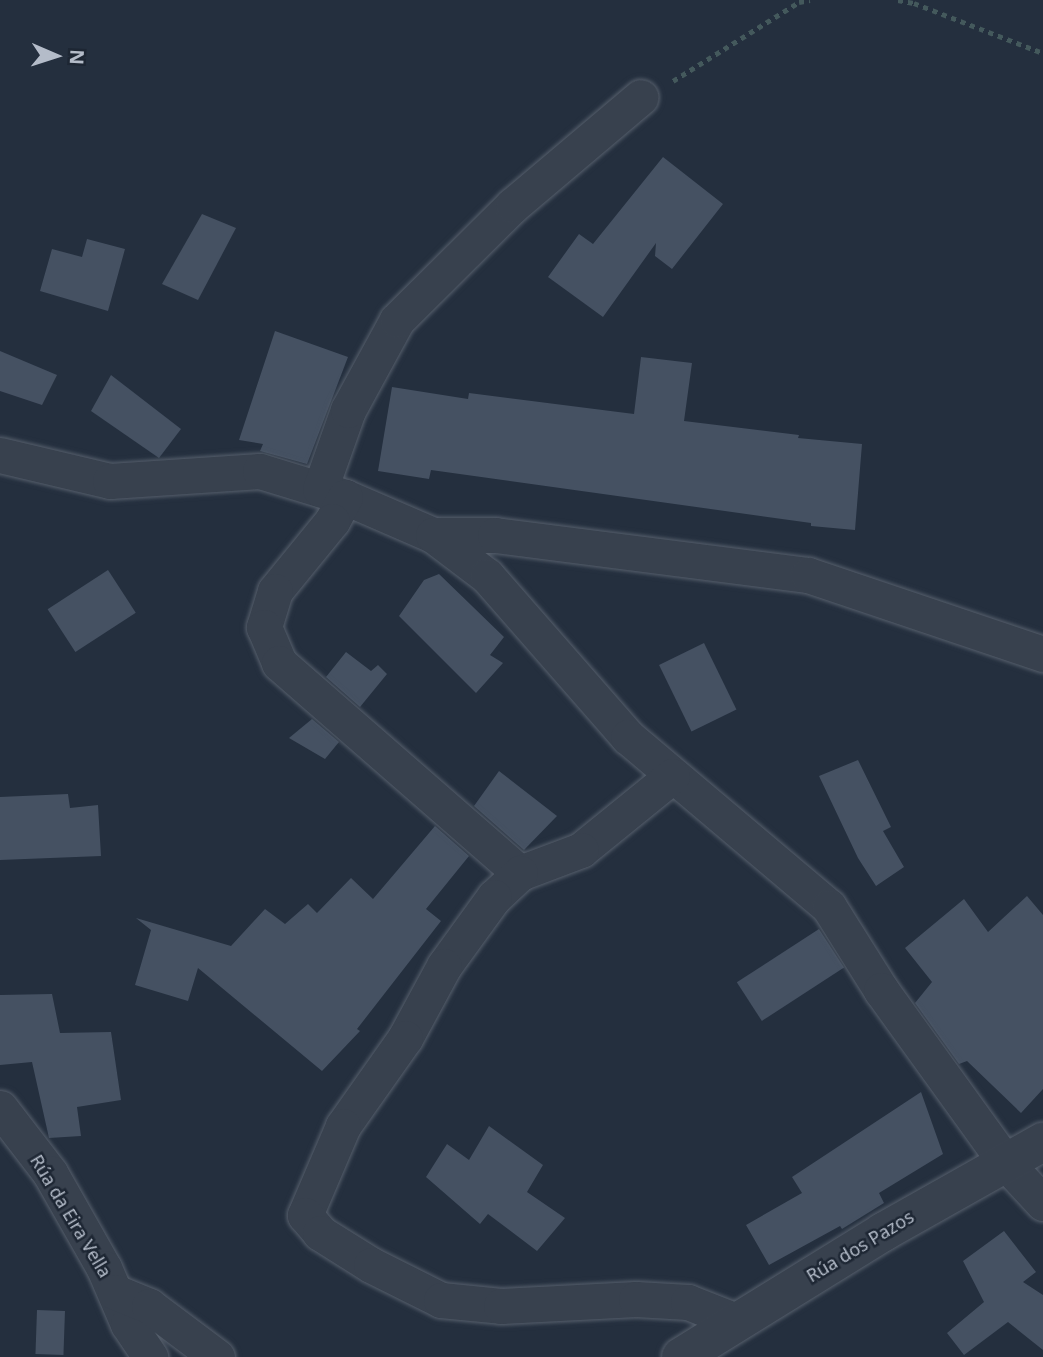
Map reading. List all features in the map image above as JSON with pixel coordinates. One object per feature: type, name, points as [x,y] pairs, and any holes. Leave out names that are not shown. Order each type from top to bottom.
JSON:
[{"type":"street","points":[[520,873],[279,663],[264,627],[275,591],[332,521],[333,493],[348,411],[397,320],[513,205],[640,97]]},
{"type":"street","points":[[0,455],[110,481],[260,471],[333,493],[433,535],[486,576],[628,737],[829,907],[881,990],[1005,1162],[1043,1203]]},
{"type":"street","points":[[433,535],[495,535],[808,575],[1043,654]]},
{"type":"street","points":[[671,776],[581,849],[520,873],[494,897],[444,966],[405,1038],[343,1126],[305,1215],[320,1233],[371,1265],[441,1300],[501,1307],[596,1300],[688,1302],[736,1321]]},
{"type":"street","name":"Rúa da Eira Vella","points":[[0,1108],[50,1173],[115,1292],[128,1324],[150,1357]]},
{"type":"street","name":"Rúa dos Pazos","points":[[681,1357],[736,1321],[1043,1142]]},
{"type":"street","name":"Rúa da Eira Vella","points":[[115,1292],[149,1306],[217,1357]]},
{"type":"path","points":[[640,97],[726,50],[799,2],[810,0]]},
{"type":"path","points":[[898,0],[914,3],[1043,53]]},
{"type":"building","points":[[663,157],[723,204],[672,269],[655,256],[656,243],[603,317],[548,277],[579,234],[593,244]]},
{"type":"building","points":[[202,214],[236,228],[198,300],[162,284]]},
{"type":"building","points":[[87,239],[125,249],[108,311],[40,291],[52,249],[82,257]]},
{"type":"building","points":[[275,331],[348,357],[307,464],[260,451],[263,444],[239,440]]},
{"type":"building","points":[[0,351],[57,375],[42,405],[0,391]]},
{"type":"building","points":[[641,357],[692,363],[684,421],[799,435],[798,438],[862,444],[855,530],[811,526],[811,523],[431,470],[429,479],[378,471],[392,387],[468,399],[469,393],[634,414]]},
{"type":"building","points":[[111,375],[181,429],[159,458],[91,411]]},
{"type":"building","points":[[108,570],[136,613],[75,652],[48,609]]},
{"type":"building","points":[[439,574],[504,637],[490,655],[503,663],[476,693],[399,616],[424,580]]},
{"type":"building","points":[[704,643],[736,710],[691,731],[659,665]]},
{"type":"building","points":[[346,652],[371,671],[378,665],[387,674],[360,707],[326,677]]},
{"type":"building","points":[[312,719],[339,742],[325,759],[289,738]]},
{"type":"building","points":[[858,760],[891,827],[883,831],[904,867],[876,886],[858,858],[819,776]]},
{"type":"building","points":[[499,771],[557,816],[524,850],[474,806]]},
{"type":"building","points":[[68,794],[70,808],[98,805],[101,856],[0,860],[0,797]]},
{"type":"building","points":[[435,826],[469,856],[426,909],[441,921],[357,1029],[360,1031],[322,1071],[198,968],[188,1001],[135,985],[151,930],[136,918],[231,946],[265,909],[285,924],[308,904],[317,913],[351,878],[373,899]]},
{"type":"building","points":[[1027,896],[1043,915],[1043,1089],[1021,1113],[967,1061],[959,1064],[915,1003],[932,982],[905,948],[964,899],[988,932]]},
{"type":"building","points":[[819,929],[844,968],[762,1021],[737,982]]},
{"type":"building","points":[[52,994],[60,1033],[111,1032],[121,1100],[77,1107],[81,1136],[49,1138],[32,1062],[0,1065],[0,995]]},
{"type":"building","points":[[921,1092],[943,1154],[879,1193],[884,1203],[842,1229],[840,1226],[769,1265],[746,1225],[802,1193],[792,1177]]},
{"type":"building","points":[[489,1126],[543,1165],[527,1192],[565,1218],[537,1251],[488,1214],[480,1224],[426,1177],[447,1144],[469,1160]]},
{"type":"building","points":[[1004,1231],[1036,1272],[1023,1282],[1043,1295],[1043,1350],[1008,1322],[964,1355],[947,1333],[984,1302],[963,1261]]},
{"type":"building","points":[[37,1310],[65,1311],[63,1355],[35,1354]]}]
